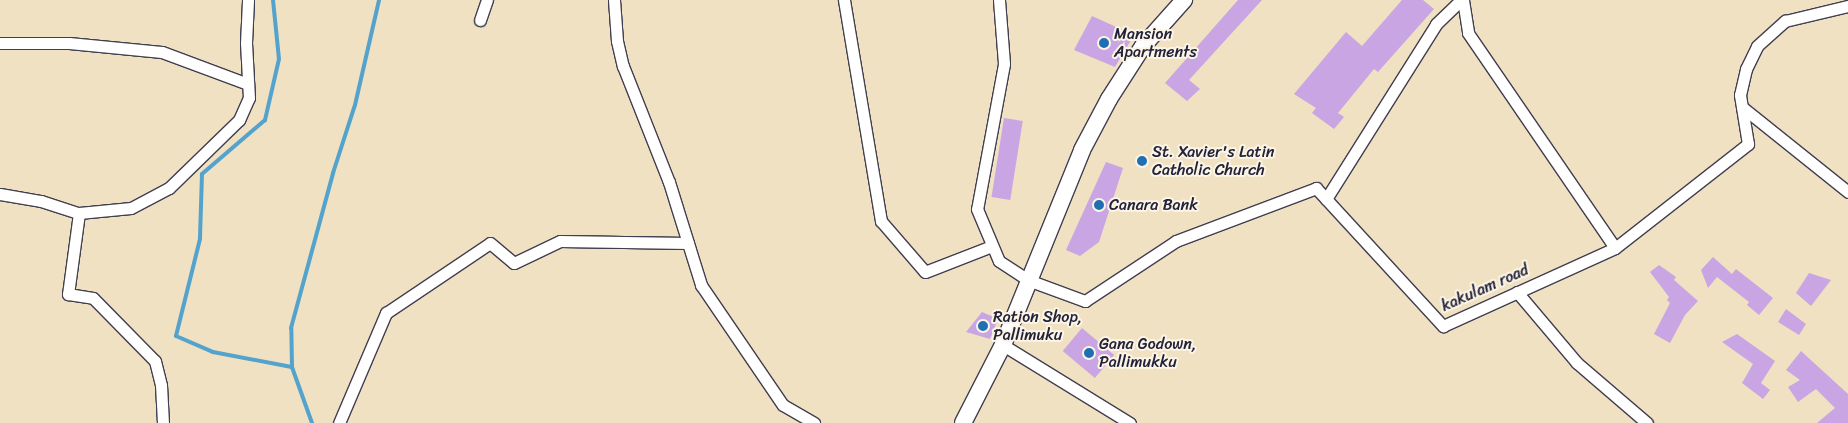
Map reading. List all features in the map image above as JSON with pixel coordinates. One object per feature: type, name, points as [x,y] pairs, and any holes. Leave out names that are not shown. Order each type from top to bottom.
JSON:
[{"type":"main road","points":[[963,423],[1003,345],[1082,150],[1109,98],[1142,46],[1184,0]]},
{"type":"street","points":[[0,194],[40,201],[79,213],[131,208],[169,188],[239,120],[249,98],[246,43],[248,0]]},
{"type":"street","points":[[480,20],[487,0]]},
{"type":"street","points":[[614,0],[617,41],[623,66],[669,182],[701,285],[783,405],[814,423]]},
{"type":"street","points":[[844,0],[881,221],[925,272],[992,246]]},
{"type":"street","points":[[999,0],[1004,64],[977,209],[999,261],[1028,280]]},
{"type":"street","points":[[1326,199],[1436,24],[1462,0]]},
{"type":"street","points":[[1462,0],[1468,33],[1615,248]]},
{"type":"street","name":"kakulam road","points":[[1028,280],[1085,301],[1176,241],[1316,188],[1443,326],[1615,248],[1748,144],[1740,95],[1746,69],[1756,46],[1785,21],[1848,6]]},
{"type":"street","points":[[0,43],[69,43],[162,52],[248,84]]},
{"type":"street","points":[[1742,107],[1848,192]]},
{"type":"street","points":[[79,213],[68,294],[93,298],[155,361],[161,385],[163,423]]},
{"type":"street","points":[[339,423],[386,313],[490,243],[514,263],[560,241],[688,243]]},
{"type":"street","points":[[1517,292],[1577,363],[1647,423]]},
{"type":"street","points":[[1003,345],[1130,423]]},
{"type":"building","points":[[1238,0],[1262,0],[1189,80],[1200,89],[1187,101],[1165,83]]},
{"type":"building","points":[[1402,0],[1423,0],[1434,9],[1378,72],[1374,69],[1338,113],[1344,117],[1334,129],[1312,113],[1316,108],[1294,94],[1346,32],[1362,46]]},
{"type":"building","name":"Mansion Apartments","points":[[1092,16],[1134,35],[1115,67],[1074,50]]},
{"type":"building","points":[[1004,118],[1023,121],[1010,200],[991,197]]},
{"type":"building","name":"Canara Bank","points":[[1106,162],[1123,168],[1099,242],[1080,256],[1066,250]]},
{"type":"building","points":[[1713,257],[1732,274],[1736,269],[1773,298],[1759,315],[1747,305],[1749,302],[1717,277],[1708,288],[1701,270]]},
{"type":"building","points":[[1659,265],[1676,277],[1674,280],[1698,301],[1685,315],[1670,343],[1654,334],[1670,303],[1667,300],[1669,297],[1650,272]]},
{"type":"building","points":[[1809,273],[1831,280],[1811,306],[1796,293]]},
{"type":"building","points":[[1786,309],[1806,324],[1799,335],[1778,322]]},
{"type":"building","name":"Ration Shop, Pallimuku","points":[[982,312],[998,319],[990,339],[966,332]]},
{"type":"building","name":"Gana Godown, Pallimukku","points":[[1082,328],[1114,355],[1095,378],[1063,351]]},
{"type":"building","points":[[1737,334],[1775,361],[1761,383],[1770,390],[1763,399],[1742,383],[1753,364],[1722,342]]},
{"type":"building","points":[[1801,351],[1848,394],[1848,423],[1817,423],[1835,408],[1816,389],[1798,402],[1788,387],[1800,380],[1786,370]]},
{"type":"waterway","points":[[273,0],[279,59],[265,120],[202,174],[200,239],[176,336],[213,352],[292,367]]},
{"type":"waterway","points":[[312,423],[292,367],[291,328],[333,173],[355,105],[379,0]]},
{"type":"place","name":"Mansion Apartments","points":[[1104,43]]},
{"type":"place","name":"St. Xavier's Latin Catholic Church","points":[[1142,161]]},
{"type":"place","name":"Canara Bank","points":[[1099,205]]},
{"type":"place","name":"Ration Shop, Pallimuku","points":[[983,326]]},
{"type":"place","name":"Gana Godown, Pallimukku","points":[[1089,353]]}]
